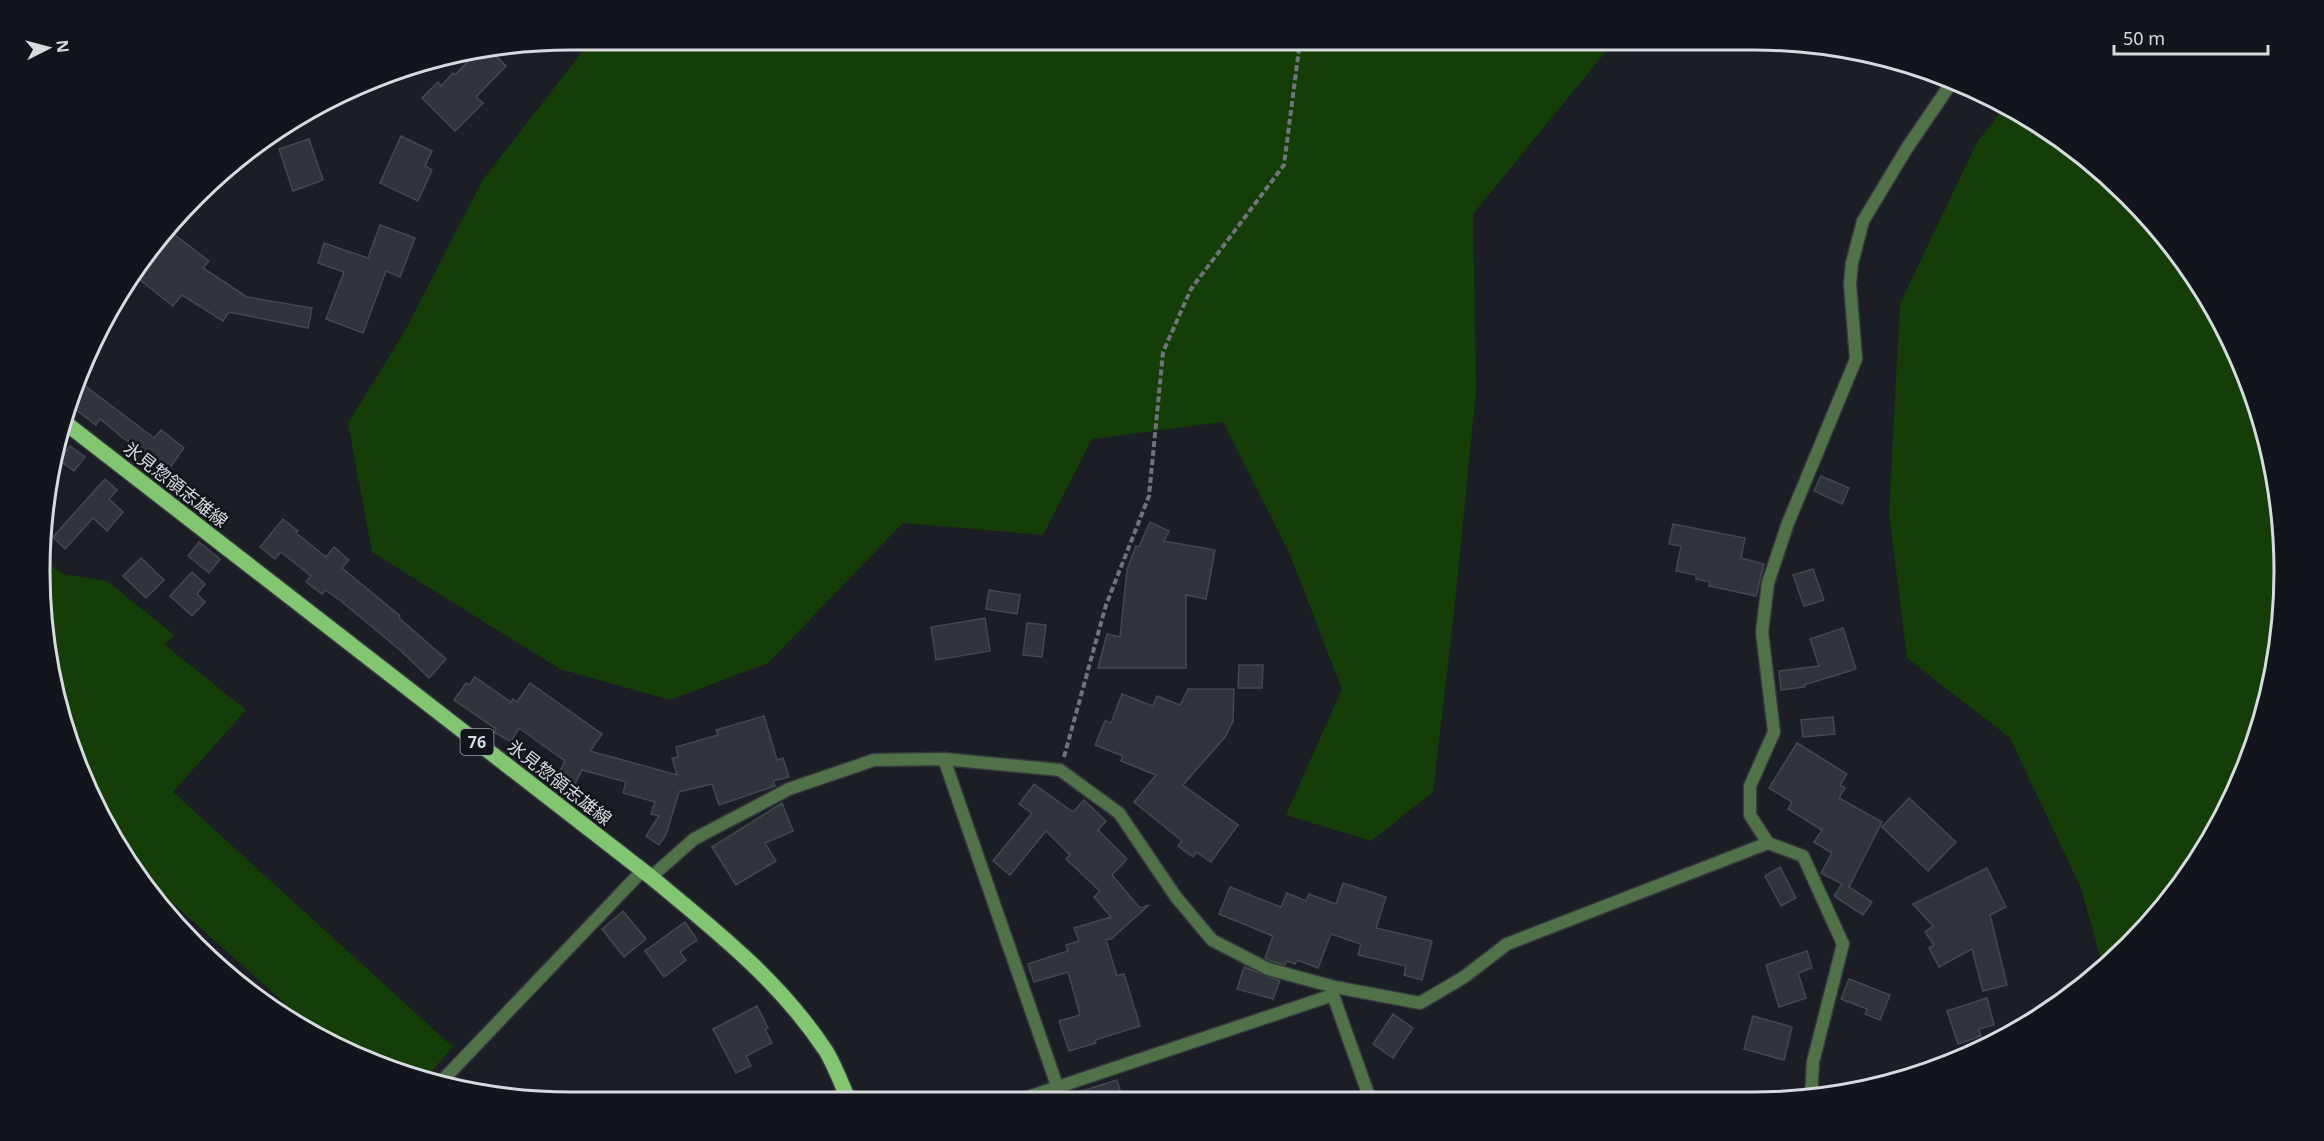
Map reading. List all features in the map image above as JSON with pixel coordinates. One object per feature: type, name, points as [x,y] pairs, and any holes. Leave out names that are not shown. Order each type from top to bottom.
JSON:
[{"type":"main road","name":"氷見惣領志雄線","points":[[70,426],[647,874],[737,948],[785,996],[826,1052],[845,1092]]},
{"type":"street","points":[[1812,1088],[1813,1062],[1843,945],[1803,856],[1768,843],[1750,815],[1750,786],[1774,732],[1762,632],[1767,583],[1788,523],[1856,359],[1850,284],[1852,262],[1863,221],[1907,148],[1948,87]]},
{"type":"street","points":[[944,759],[1060,1092]]},
{"type":"street","points":[[447,1076],[647,874],[694,839],[789,789],[874,760],[944,759],[1060,770],[1119,813],[1176,897],[1212,940],[1268,969],[1334,991],[1420,1003],[1464,977],[1507,944],[1768,843]]},
{"type":"street","points":[[1043,1092],[1334,991]]},
{"type":"street","points":[[1334,991],[1368,1092]]},
{"type":"path","points":[[1060,770],[1106,605],[1149,496],[1163,352],[1191,289],[1284,165],[1299,50]]},
{"type":"green space","points":[[583,50],[1607,50],[1473,214],[1476,391],[1433,792],[1371,841],[1286,815],[1342,689],[1290,555],[1223,422],[1092,439],[1043,535],[903,523],[768,663],[670,700],[560,669],[372,552],[348,423],[405,331],[482,181]]},
{"type":"green space","points":[[2001,112],[2014,119],[2071,157],[2097,179],[2122,202],[2167,253],[2205,310],[2235,371],[2257,436],[2270,502],[2274,570],[2270,639],[2257,705],[2247,738],[2221,801],[2187,860],[2145,914],[2101,959],[2081,888],[2010,738],[1907,658],[1889,514],[1900,304],[1977,142]]},
{"type":"green space","points":[[50,564],[62,574],[107,581],[174,635],[165,645],[246,710],[173,792],[453,1047],[431,1072],[371,1052],[297,1014],[161,892],[119,831],[89,770],[67,705],[54,639]]},
{"type":"building","points":[[495,55],[506,66],[476,97],[483,103],[455,131],[422,98],[438,82],[441,86],[453,73],[455,75],[469,60]]},
{"type":"building","points":[[401,136],[432,151],[425,166],[432,170],[418,201],[380,183]]},
{"type":"building","points":[[309,139],[323,180],[293,191],[279,149]]},
{"type":"building","points":[[380,225],[415,238],[400,277],[386,271],[363,333],[326,319],[344,272],[318,263],[324,243],[368,258]]},
{"type":"building","points":[[173,234],[209,261],[203,268],[247,297],[312,308],[308,328],[229,312],[223,321],[182,295],[173,306],[138,279]]},
{"type":"building","points":[[84,385],[154,438],[161,430],[184,448],[166,473],[100,419],[96,425],[75,409]]},
{"type":"building","points":[[70,446],[85,457],[74,471],[62,462],[63,455]]},
{"type":"building","points":[[1821,476],[1849,488],[1842,504],[1814,491]]},
{"type":"building","points":[[105,479],[117,490],[109,499],[123,512],[107,531],[93,518],[65,549],[53,537]]},
{"type":"building","points":[[283,519],[298,531],[296,533],[326,557],[334,547],[349,560],[342,568],[400,616],[399,618],[446,659],[429,678],[400,650],[341,601],[325,590],[322,594],[306,582],[311,576],[281,552],[275,559],[260,547]]},
{"type":"building","points":[[1150,522],[1169,531],[1164,541],[1215,550],[1206,599],[1186,595],[1186,668],[1098,668],[1107,634],[1120,637],[1127,570],[1136,546],[1139,547]]},
{"type":"building","points":[[1673,524],[1745,538],[1741,558],[1764,564],[1756,596],[1709,586],[1710,582],[1696,579],[1696,575],[1676,571],[1681,546],[1669,544]]},
{"type":"building","points":[[199,542],[220,559],[209,573],[188,556]]},
{"type":"building","points":[[141,558],[164,580],[146,598],[123,576]]},
{"type":"building","points":[[1813,569],[1824,600],[1804,606],[1793,575]]},
{"type":"building","points":[[192,572],[205,584],[197,594],[205,602],[192,616],[170,596]]},
{"type":"building","points":[[989,590],[1020,595],[1017,614],[986,609]]},
{"type":"building","points":[[985,618],[990,651],[936,660],[931,627]]},
{"type":"building","points":[[1027,623],[1046,625],[1042,657],[1023,655]]},
{"type":"building","points":[[1843,628],[1856,669],[1804,685],[1805,687],[1781,690],[1779,671],[1819,666],[1810,639]]},
{"type":"building","points":[[1239,665],[1263,665],[1262,688],[1238,688]]},
{"type":"building","points":[[475,677],[511,702],[513,699],[517,702],[530,683],[602,734],[590,751],[677,775],[672,758],[678,757],[676,747],[718,735],[716,730],[764,716],[777,760],[783,758],[789,777],[773,781],[775,786],[719,805],[712,784],[679,792],[666,835],[659,845],[646,836],[659,816],[651,814],[655,802],[623,793],[626,782],[582,770],[575,784],[558,775],[565,761],[519,728],[511,742],[494,732],[496,729],[454,700],[466,683],[469,685]]},
{"type":"building","points":[[1188,689],[1234,689],[1233,721],[1225,737],[1183,785],[1238,825],[1211,862],[1196,852],[1193,857],[1178,846],[1182,841],[1134,802],[1156,775],[1121,761],[1123,756],[1095,745],[1105,721],[1111,723],[1122,694],[1153,706],[1157,696],[1180,705]]},
{"type":"building","points":[[1833,717],[1835,734],[1803,737],[1801,720]]},
{"type":"building","points":[[1797,743],[1847,774],[1840,785],[1845,788],[1839,798],[1882,822],[1849,887],[1872,902],[1863,915],[1834,896],[1842,884],[1821,873],[1832,853],[1814,842],[1822,830],[1788,809],[1792,802],[1769,788]]},
{"type":"building","points":[[1034,784],[1073,812],[1084,800],[1106,821],[1098,830],[1127,859],[1112,875],[1140,908],[1149,905],[1111,939],[1106,940],[1117,976],[1124,974],[1140,1026],[1069,1051],[1059,1021],[1080,1015],[1068,972],[1034,982],[1028,964],[1068,951],[1066,945],[1079,941],[1074,928],[1111,917],[1094,897],[1100,891],[1066,859],[1070,855],[1046,831],[1010,875],[993,861],[1032,813],[1019,804]]},
{"type":"building","points":[[1909,798],[1956,842],[1928,871],[1882,827]]},
{"type":"building","points":[[782,803],[793,831],[765,843],[776,861],[736,885],[712,847]]},
{"type":"building","points":[[1780,867],[1796,898],[1781,906],[1765,876]]},
{"type":"building","points":[[1987,868],[2006,907],[1990,915],[2007,985],[1983,991],[1972,949],[1939,967],[1929,948],[1934,945],[1925,932],[1933,926],[1913,904]]},
{"type":"building","points":[[1343,883],[1386,897],[1376,928],[1432,941],[1422,980],[1404,975],[1406,966],[1358,955],[1361,944],[1331,934],[1318,968],[1297,960],[1295,964],[1287,961],[1285,965],[1271,961],[1265,958],[1273,936],[1219,914],[1230,887],[1281,907],[1287,893],[1306,901],[1309,894],[1336,904]]},
{"type":"building","points":[[623,911],[646,939],[624,957],[602,929]]},
{"type":"building","points":[[685,922],[697,940],[680,952],[686,960],[664,977],[645,951]]},
{"type":"building","points":[[1807,951],[1812,968],[1798,973],[1806,998],[1779,1007],[1766,965]]},
{"type":"building","points":[[1244,967],[1280,981],[1273,999],[1237,989]]},
{"type":"building","points":[[1849,979],[1890,995],[1880,1020],[1865,1014],[1867,1009],[1841,999]]},
{"type":"building","points":[[1987,998],[1994,1025],[1979,1029],[1981,1036],[1958,1044],[1947,1011]]},
{"type":"building","points":[[757,1006],[768,1028],[765,1029],[772,1043],[746,1056],[751,1066],[736,1073],[713,1029]]},
{"type":"building","points":[[1393,1014],[1413,1028],[1393,1058],[1373,1044]]},
{"type":"building","points":[[1753,1016],[1792,1027],[1784,1060],[1744,1049]]},
{"type":"building","points":[[1117,1080],[1121,1092],[1079,1092]]}]
